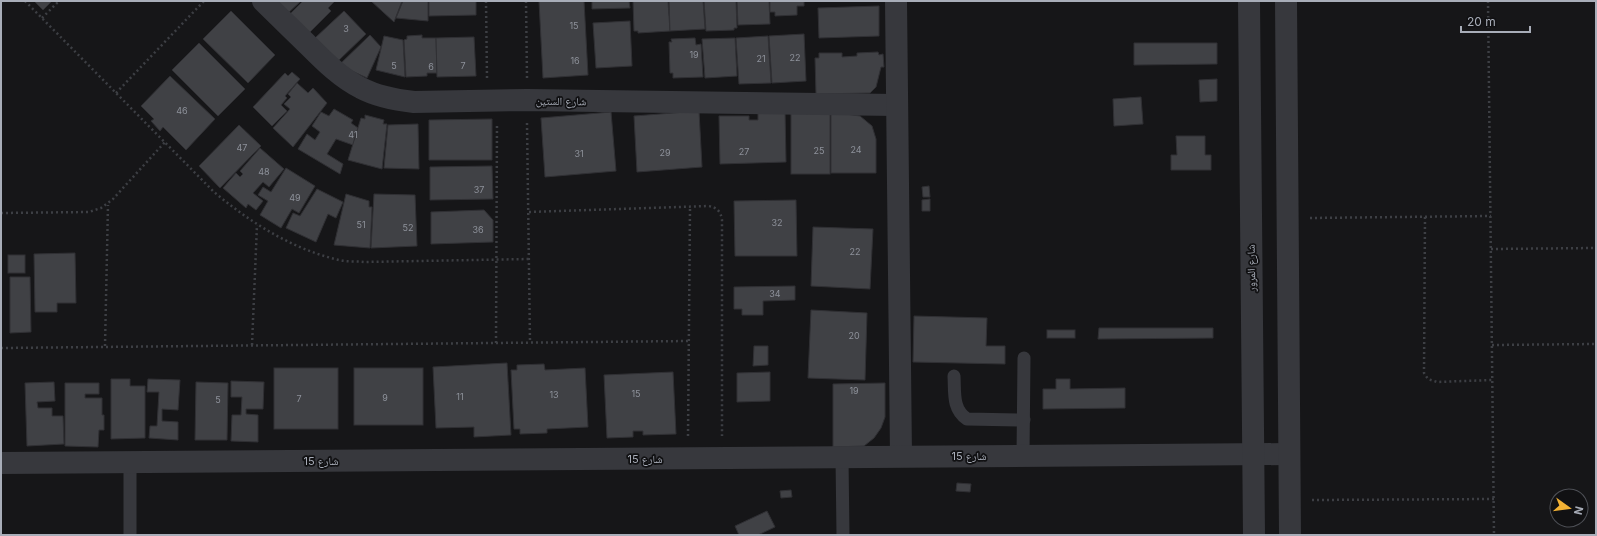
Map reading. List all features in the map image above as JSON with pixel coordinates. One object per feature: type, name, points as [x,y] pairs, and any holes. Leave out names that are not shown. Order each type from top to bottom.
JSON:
[{"type":"street","name":"شارع الستين","points":[[263,1],[345,79],[362,89],[398,100],[414,102],[527,100],[896,105]]},
{"type":"street","points":[[896,1],[900,456]]},
{"type":"street","name":"شارع المرور","points":[[1249,1],[1254,535]]},
{"type":"street","points":[[1286,1],[1290,535]]},
{"type":"street","name":"شارع 15","points":[[1,463],[1289,454]]},
{"type":"lane","points":[[1023,456],[1024,358]]},
{"type":"lane","points":[[954,376],[956,407],[960,414],[966,419],[1024,420]]},
{"type":"lane","points":[[842,458],[843,535]]},
{"type":"lane","points":[[130,462],[130,535]]},
{"type":"path","points":[[25,1],[214,192],[239,213],[289,242],[340,260],[364,262],[529,259]]},
{"type":"path","points":[[42,18],[59,1]]},
{"type":"path","points":[[116,93],[204,1]]},
{"type":"path","points":[[486,1],[492,100],[498,260],[496,342]]},
{"type":"path","points":[[526,1],[530,342]]},
{"type":"path","points":[[1488,1],[1494,535]]},
{"type":"path","points":[[1,213],[89,212],[101,208],[108,204],[165,142]]},
{"type":"path","points":[[105,346],[108,204]]},
{"type":"path","points":[[529,212],[690,207],[714,207],[718,210],[722,220],[722,459]]},
{"type":"path","points":[[688,459],[690,207]]},
{"type":"path","points":[[1288,219],[1491,216]]},
{"type":"path","points":[[1425,217],[1424,373],[1428,379],[1437,382],[1492,380]]},
{"type":"path","points":[[252,345],[257,224]]},
{"type":"path","points":[[1491,249],[1596,248]]},
{"type":"path","points":[[1,348],[689,341]]},
{"type":"path","points":[[1492,345],[1596,344]]},
{"type":"path","points":[[1290,501],[1494,499]]},
{"type":"building","points":[[34,1],[52,1],[43,10]]},
{"type":"building","points":[[274,1],[301,1],[287,14]]},
{"type":"building","points":[[303,1],[335,1],[328,8],[331,11],[308,34],[289,15]]},
{"type":"building","points":[[371,1],[402,1],[394,22]]},
{"type":"building","points":[[403,1],[428,1],[428,21],[396,18]]},
{"type":"building","points":[[429,1],[476,1],[476,15],[429,16]]},
{"type":"building","points":[[539,1],[584,1],[588,75],[543,78]]},
{"type":"building","points":[[592,1],[629,1],[630,8],[592,9]]},
{"type":"building","points":[[633,1],[668,1],[670,31],[638,33],[638,31],[634,31]]},
{"type":"building","points":[[669,1],[703,1],[705,29],[670,31]]},
{"type":"building","points":[[704,1],[736,1],[737,28],[734,28],[734,30],[706,31]]},
{"type":"building","points":[[737,1],[769,1],[770,24],[738,25]]},
{"type":"building","points":[[770,1],[804,1],[804,6],[797,6],[797,15],[775,16],[775,12],[770,12]]},
{"type":"building","points":[[879,6],[879,36],[819,38],[818,8]]},
{"type":"building","points":[[231,11],[275,55],[248,83],[203,39]]},
{"type":"building","points":[[344,11],[366,34],[337,62],[315,38]]},
{"type":"building","points":[[630,21],[632,66],[596,68],[593,23]]},
{"type":"building","points":[[804,34],[806,81],[772,83],[769,36]]},
{"type":"building","points":[[370,35],[381,47],[367,78],[339,65]]},
{"type":"building","points":[[422,35],[422,38],[436,38],[437,73],[427,73],[427,76],[406,77],[404,40],[407,39],[407,36]]},
{"type":"building","points":[[384,36],[403,40],[405,77],[376,70]]},
{"type":"building","points":[[768,36],[771,83],[739,84],[736,38]]},
{"type":"building","points":[[474,37],[476,76],[437,77],[436,38]]},
{"type":"building","points":[[695,38],[696,45],[701,44],[703,77],[673,78],[673,73],[670,73],[669,42],[672,42],[671,39]]},
{"type":"building","points":[[735,38],[737,76],[705,78],[702,39]]},
{"type":"building","points":[[199,43],[245,89],[218,116],[172,70]]},
{"type":"building","points":[[1134,43],[1217,43],[1217,64],[1134,65]]},
{"type":"building","points":[[878,52],[879,55],[883,54],[884,67],[881,67],[876,87],[870,93],[816,94],[815,58],[819,58],[819,53],[842,53],[842,57],[857,56],[857,53]]},
{"type":"building","points":[[292,72],[300,79],[285,96],[287,98],[281,105],[287,111],[272,126],[253,107],[285,73],[288,76]]},
{"type":"building","points":[[170,76],[215,119],[186,150],[163,127],[160,131],[151,121],[154,119],[141,106]]},
{"type":"building","points":[[1217,79],[1217,101],[1200,102],[1199,80]]},
{"type":"building","points":[[297,83],[308,93],[313,88],[327,103],[293,147],[273,128],[290,109],[284,104],[291,97],[288,94]]},
{"type":"building","points":[[1141,97],[1143,124],[1114,126],[1113,99]]},
{"type":"building","points":[[334,109],[353,120],[351,123],[358,128],[353,145],[336,139],[327,154],[343,164],[340,174],[298,149],[307,134],[315,140],[320,132],[312,126],[321,112],[329,116]]},
{"type":"building","points":[[791,110],[830,110],[830,174],[791,174]]},
{"type":"building","points":[[699,111],[702,167],[637,172],[634,116]]},
{"type":"building","points":[[758,111],[785,111],[786,162],[720,164],[719,116],[749,116],[749,120],[758,120]]},
{"type":"building","points":[[611,112],[616,171],[545,177],[541,118]]},
{"type":"building","points":[[831,112],[860,116],[872,126],[876,139],[876,173],[831,173]]},
{"type":"building","points":[[365,115],[384,120],[383,124],[387,124],[382,169],[348,160],[361,118],[365,119]]},
{"type":"building","points":[[492,119],[492,160],[429,160],[429,120]]},
{"type":"building","points":[[418,124],[419,169],[384,168],[388,125]]},
{"type":"building","points":[[239,125],[261,146],[220,188],[199,166]]},
{"type":"building","points":[[1176,136],[1205,136],[1205,155],[1211,155],[1211,170],[1171,170],[1171,155],[1177,155]]},
{"type":"building","points":[[260,148],[284,169],[269,187],[263,182],[253,193],[263,201],[256,210],[248,204],[246,208],[223,188],[236,173],[240,177],[243,174],[240,171]]},
{"type":"building","points":[[492,166],[493,199],[430,200],[430,167]]},
{"type":"building","points":[[286,168],[315,186],[299,213],[292,209],[281,228],[260,215],[268,201],[258,195],[263,187],[271,192]]},
{"type":"building","points":[[929,186],[930,197],[923,197],[922,187]]},
{"type":"building","points":[[317,189],[343,202],[336,218],[328,214],[316,242],[286,228],[293,213],[300,216]]},
{"type":"building","points":[[346,194],[369,201],[369,207],[372,207],[370,248],[334,245]]},
{"type":"building","points":[[374,194],[415,195],[417,246],[371,248]]},
{"type":"building","points":[[930,199],[930,211],[922,211],[922,200]]},
{"type":"building","points":[[796,200],[797,256],[735,256],[734,201]]},
{"type":"building","points":[[484,210],[493,220],[493,242],[431,244],[431,212]]},
{"type":"building","points":[[813,227],[873,229],[870,289],[811,286]]},
{"type":"building","points":[[75,253],[76,303],[57,303],[57,312],[35,312],[34,254]]},
{"type":"building","points":[[8,255],[25,255],[25,273],[8,273]]},
{"type":"building","points":[[10,277],[30,277],[31,332],[10,333]]},
{"type":"building","points":[[795,286],[795,300],[763,301],[763,315],[742,315],[742,309],[734,309],[734,287]]},
{"type":"building","points":[[811,310],[867,313],[865,380],[808,378]]},
{"type":"building","points":[[914,316],[987,318],[986,346],[1005,346],[1005,364],[913,362]]},
{"type":"building","points":[[1099,328],[1213,328],[1213,338],[1098,339]]},
{"type":"building","points":[[1047,330],[1075,330],[1075,338],[1047,338]]},
{"type":"building","points":[[754,346],[768,346],[768,365],[753,366]]},
{"type":"building","points":[[507,363],[511,435],[474,437],[474,427],[436,428],[433,367]]},
{"type":"building","points":[[544,364],[545,370],[585,368],[588,427],[547,429],[547,433],[520,434],[520,429],[514,429],[511,370],[517,370],[517,365]]},
{"type":"building","points":[[274,368],[338,368],[338,429],[274,429]]},
{"type":"building","points":[[354,368],[423,368],[423,425],[354,425]]},
{"type":"building","points":[[673,372],[676,434],[643,435],[643,431],[633,431],[633,437],[607,438],[604,375]]},
{"type":"building","points":[[770,372],[770,401],[737,402],[737,373]]},
{"type":"building","points":[[111,379],[130,379],[130,386],[145,386],[145,438],[111,439]]},
{"type":"building","points":[[148,379],[180,380],[178,410],[162,409],[162,421],[178,422],[178,440],[149,438],[150,426],[157,426],[159,392],[147,392]]},
{"type":"building","points":[[1056,379],[1070,379],[1070,389],[1125,388],[1125,408],[1043,409],[1043,389],[1056,389]]},
{"type":"building","points":[[231,381],[264,382],[263,409],[246,409],[246,414],[258,415],[258,442],[231,441],[232,415],[241,415],[242,397],[231,397]]},
{"type":"building","points":[[54,382],[55,401],[37,402],[38,408],[52,408],[52,416],[63,416],[64,444],[27,446],[25,383]]},
{"type":"building","points":[[196,382],[228,383],[227,440],[195,440]]},
{"type":"building","points":[[65,383],[99,383],[99,394],[85,394],[85,398],[102,398],[104,430],[99,430],[98,447],[65,446]]},
{"type":"building","points":[[885,383],[885,417],[881,428],[874,438],[864,446],[833,447],[833,384]]},
{"type":"building","points":[[957,483],[971,484],[970,492],[956,491]]},
{"type":"building","points":[[791,490],[792,497],[781,498],[780,491]]},
{"type":"building","points":[[767,511],[775,527],[758,535],[739,535],[735,526]]}]
